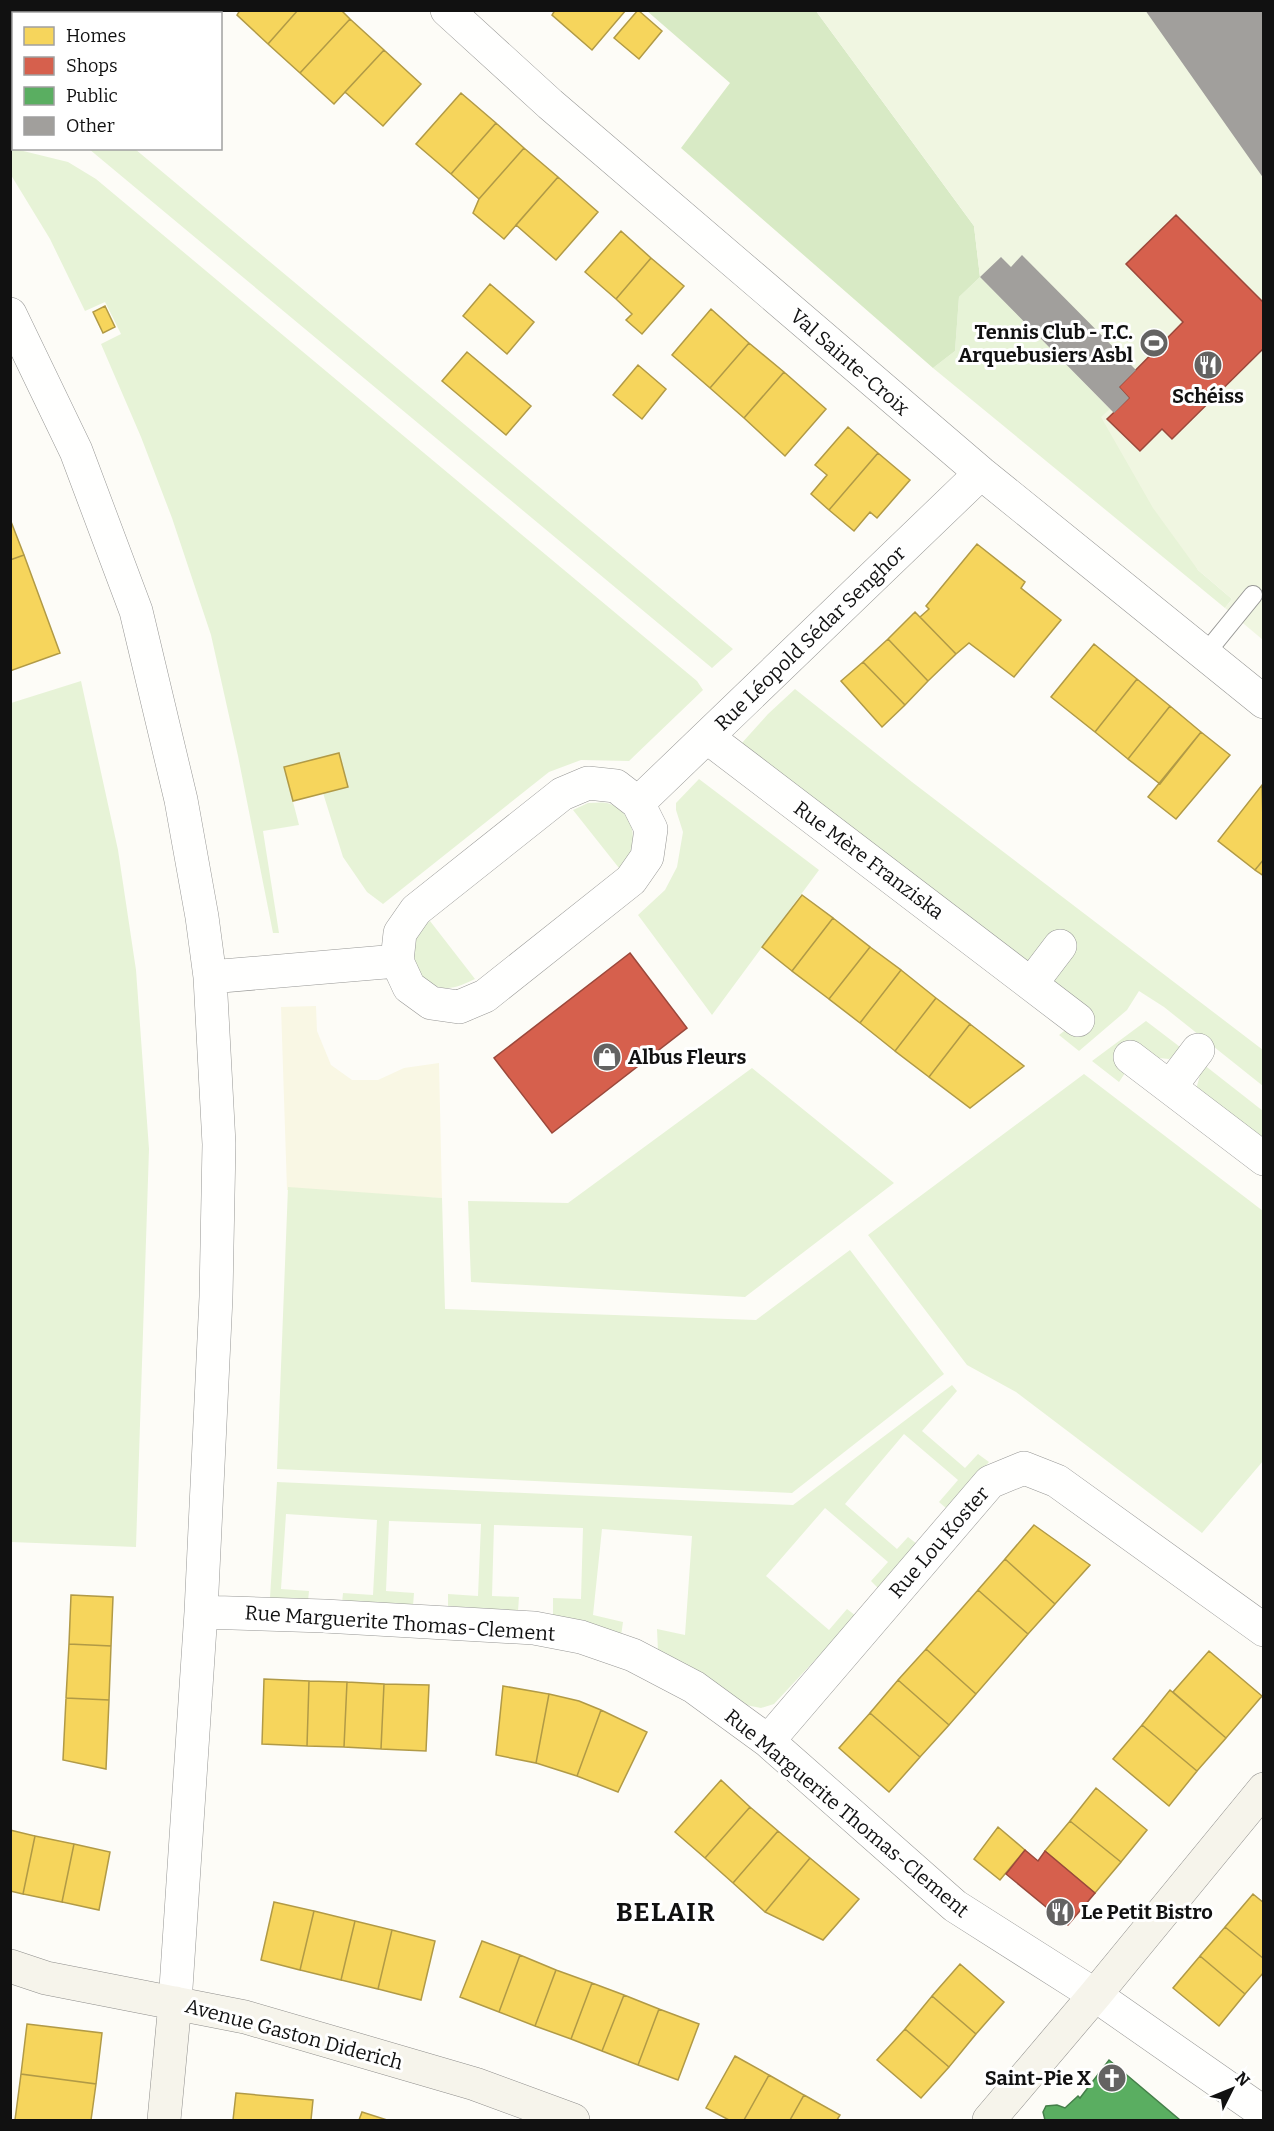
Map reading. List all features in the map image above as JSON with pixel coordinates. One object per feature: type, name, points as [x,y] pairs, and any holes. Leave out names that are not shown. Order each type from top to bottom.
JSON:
[{"type":"street","name":"Val Sainte-Croix","points":[[447,10],[550,104],[981,473],[1263,702]]},
{"type":"street","points":[[10,314],[76,451],[136,611],[181,800],[202,917],[210,977],[218,1167],[216,1297],[201,1612],[175,2003],[164,2121]]},
{"type":"street","name":"Rue Léopold Sédar Senghor","points":[[638,803],[981,473]]},
{"type":"street","name":"Rue Mère Franziska","points":[[707,737],[1078,1020]]},
{"type":"street","points":[[588,783],[616,786],[638,803],[651,829],[646,857],[631,880],[485,996],[459,1007],[431,1003],[409,987],[397,961],[400,933],[416,910],[562,794],[588,783]]},
{"type":"street","points":[[1031,984],[1060,946]]},
{"type":"street","points":[[210,977],[397,961]]},
{"type":"street","points":[[1170,1087],[1198,1050]]},
{"type":"street","points":[[1131,1057],[1263,1159]]},
{"type":"street","name":"Rue Lou Koster","points":[[768,1741],[990,1482],[1024,1468],[1057,1481],[1263,1630]]},
{"type":"street","name":"Rue Marguerite Thomas-Clement","points":[[201,1612],[523,1627],[581,1637],[633,1655],[694,1687],[768,1741],[955,1906],[1095,1995],[1263,2113]]},
{"type":"street","points":[[989,2121],[1263,1789]]},
{"type":"street","name":"Avenue Gaston Diderich","points":[[10,1966],[46,1978],[245,2017],[475,2084],[573,2121]]},
{"type":"lane","points":[[1205,654],[1253,595]]},
{"type":"shaded area","points":[[316,1006],[317,1031],[331,1065],[352,1080],[378,1080],[404,1068],[439,1063],[442,1198],[287,1190],[281,1007]]},
{"type":"green space","points":[[647,11],[816,11],[974,226],[980,277],[959,297],[955,351],[933,368],[681,148],[730,83]]},
{"type":"green space","name":"Tennis Club - T.C. Arquebusiers Asbl","points":[[816,11],[1263,11],[1263,640],[1225,608],[1232,599],[1198,570],[1153,508],[1101,417],[1110,409],[980,277],[974,226]]},
{"type":"green space","points":[[11,148],[68,162],[96,179],[697,681],[703,690],[629,761],[581,760],[549,772],[383,904],[367,892],[343,857],[323,793],[284,767],[299,825],[263,831],[279,933],[273,933],[211,635],[172,518],[141,437],[101,344],[121,334],[105,302],[85,311],[50,239],[11,175]]},
{"type":"green space","points":[[90,150],[136,150],[733,649],[712,668]]},
{"type":"green space","points":[[980,277],[1110,409],[1198,570],[1232,599],[1225,608],[933,368],[955,351],[959,297]]},
{"type":"green space","points":[[81,681],[118,850],[136,970],[149,1149],[136,1547],[11,1542],[11,703]]},
{"type":"green space","points":[[795,689],[912,782],[1263,1050],[1263,1086],[1164,1007],[1139,991],[1127,1010],[1079,1051],[1059,1035],[1072,1025],[741,744]]},
{"type":"green space","points":[[699,779],[819,870],[712,1015],[638,915],[665,890],[677,867],[683,832],[676,803]]},
{"type":"green space","points":[[588,803],[607,803],[625,814],[630,823],[633,841],[631,851],[619,868],[573,810]]},
{"type":"green space","points":[[430,921],[475,979],[456,987],[444,988],[424,978],[414,959],[414,949],[416,938]]},
{"type":"green space","points":[[1146,1021],[1184,1050],[1169,1059],[1149,1057],[1125,1073],[1119,1082],[1092,1061]]},
{"type":"green space","points":[[1203,1064],[1263,1111],[1263,1145],[1195,1093]]},
{"type":"green space","points":[[752,1068],[894,1183],[745,1297],[471,1282],[468,1201],[568,1203]]},
{"type":"green space","points":[[1084,1074],[1263,1211],[1263,1461],[1202,1533],[1016,1392],[967,1365],[868,1235]]},
{"type":"green space","points":[[288,1187],[442,1198],[445,1309],[756,1320],[850,1250],[944,1374],[792,1493],[277,1469]]},
{"type":"green space","points":[[952,1385],[957,1391],[922,1431],[965,1468],[978,1454],[989,1462],[947,1509],[939,1502],[958,1480],[904,1434],[845,1504],[897,1549],[908,1537],[917,1544],[878,1588],[871,1581],[888,1562],[825,1508],[766,1576],[829,1630],[847,1609],[856,1616],[774,1704],[761,1708],[746,1705],[658,1651],[657,1629],[685,1635],[692,1536],[602,1529],[593,1615],[623,1622],[621,1636],[553,1616],[553,1598],[581,1599],[583,1528],[494,1525],[492,1596],[519,1597],[518,1611],[448,1606],[448,1594],[478,1596],[481,1524],[389,1521],[386,1591],[414,1593],[413,1606],[342,1603],[343,1593],[373,1595],[377,1520],[286,1514],[281,1589],[309,1591],[308,1601],[270,1598],[277,1482],[793,1505]]},
{"type":"building: Homes","points":[[240,10],[298,10],[268,44],[237,15]]},
{"type":"building: Homes","points":[[298,10],[341,10],[350,19],[300,73],[268,44]]},
{"type":"building: Homes","points":[[555,10],[626,10],[592,50],[552,15]]},
{"type":"building: Homes","points":[[638,10],[662,31],[639,59],[614,38]]},
{"type":"building: Homes","points":[[10,12],[12,14],[12,77],[10,78]]},
{"type":"building: Homes","points":[[350,19],[384,50],[334,104],[300,73]]},
{"type":"building: Homes","points":[[384,50],[421,84],[383,126],[345,92]]},
{"type":"building: Homes","points":[[461,93],[496,123],[451,174],[416,144]]},
{"type":"building: Homes","points":[[496,123],[524,148],[479,199],[451,174]]},
{"type":"building: Homes","points":[[524,148],[558,177],[504,239],[473,213],[479,199]]},
{"type":"building: Homes","points":[[558,177],[598,212],[556,260],[516,225]]},
{"type":"building: Homes","points":[[621,231],[651,258],[616,299],[585,272]]},
{"type":"building: Homes","points":[[651,258],[684,286],[642,334],[626,320],[632,314],[616,299]]},
{"type":"building: Homes","points":[[490,284],[534,322],[507,354],[463,316]]},
{"type":"building: Homes","points":[[105,306],[115,327],[103,333],[93,312]]},
{"type":"building: Homes","points":[[711,309],[749,343],[710,388],[672,355]]},
{"type":"building: Homes","points":[[749,343],[784,372],[744,418],[710,388]]},
{"type":"building: Homes","points":[[467,352],[531,406],[506,435],[442,381]]},
{"type":"building: Homes","points":[[638,365],[666,389],[642,419],[613,395]]},
{"type":"building: Homes","points":[[784,372],[826,409],[785,456],[744,418]]},
{"type":"building: Homes","points":[[848,427],[878,453],[829,510],[811,494],[827,475],[815,465]]},
{"type":"building: Homes","points":[[878,453],[910,480],[877,518],[870,512],[854,531],[829,510]]},
{"type":"building: Homes","points":[[10,519],[24,555],[10,560]]},
{"type":"building: Homes","points":[[977,544],[1025,582],[1021,588],[1061,620],[1014,677],[969,643],[956,654],[920,617],[929,609],[926,606]]},
{"type":"building: Homes","points":[[24,555],[60,653],[10,671],[10,560]]},
{"type":"building: Homes","points":[[915,612],[956,654],[928,681],[888,639]]},
{"type":"building: Homes","points":[[888,639],[928,681],[905,705],[863,662]]},
{"type":"building: Homes","points":[[1094,644],[1137,679],[1095,732],[1051,697]]},
{"type":"building: Homes","points":[[863,662],[905,705],[882,727],[841,681]]},
{"type":"building: Homes","points":[[1137,679],[1170,706],[1128,759],[1095,732]]},
{"type":"building: Homes","points":[[1170,706],[1201,732],[1160,784],[1128,759]]},
{"type":"building: Homes","points":[[1201,732],[1230,755],[1176,819],[1148,797]]},
{"type":"building: Homes","points":[[339,753],[348,787],[293,801],[284,767]]},
{"type":"building: Homes","points":[[1262,785],[1264,859],[1255,870],[1218,841]]},
{"type":"building: Homes","points":[[1264,859],[1264,876],[1255,870]]},
{"type":"building: Homes","points":[[802,895],[833,918],[792,971],[762,947]]},
{"type":"building: Homes","points":[[833,918],[870,947],[829,999],[792,971]]},
{"type":"building: Homes","points":[[870,947],[901,970],[860,1023],[829,999]]},
{"type":"building: Homes","points":[[901,970],[936,998],[895,1051],[860,1023]]},
{"type":"building: Homes","points":[[936,998],[970,1024],[929,1077],[895,1051]]},
{"type":"building: Homes","points":[[970,1024],[1024,1066],[970,1108],[929,1077]]},
{"type":"building: Homes","points":[[1034,1525],[1090,1565],[1055,1604],[1005,1559]]},
{"type":"building: Homes","points":[[1005,1559],[1055,1604],[1028,1634],[978,1590]]},
{"type":"building: Homes","points":[[978,1590],[1028,1634],[976,1694],[926,1649]]},
{"type":"building: Homes","points":[[71,1595],[113,1597],[111,1646],[69,1644]]},
{"type":"building: Homes","points":[[69,1644],[111,1646],[109,1700],[66,1698]]},
{"type":"building: Homes","points":[[926,1649],[976,1694],[949,1725],[898,1680]]},
{"type":"building: Homes","points":[[1209,1651],[1262,1696],[1226,1738],[1173,1692]]},
{"type":"building: Homes","points":[[264,1679],[309,1681],[307,1746],[262,1744]]},
{"type":"building: Homes","points":[[898,1680],[949,1725],[920,1757],[870,1713]]},
{"type":"building: Homes","points":[[309,1681],[347,1682],[344,1747],[307,1746]]},
{"type":"building: Homes","points":[[347,1682],[384,1684],[381,1749],[344,1747]]},
{"type":"building: Homes","points":[[384,1684],[429,1685],[426,1751],[381,1749]]},
{"type":"building: Homes","points":[[503,1686],[549,1694],[536,1763],[496,1755]]},
{"type":"building: Homes","points":[[1170,1690],[1226,1738],[1197,1771],[1142,1725]]},
{"type":"building: Homes","points":[[549,1694],[579,1701],[601,1710],[577,1776],[536,1763]]},
{"type":"building: Homes","points":[[66,1698],[109,1700],[106,1769],[63,1760]]},
{"type":"building: Homes","points":[[601,1710],[647,1732],[618,1792],[577,1776]]},
{"type":"building: Homes","points":[[870,1713],[920,1757],[889,1792],[839,1748]]},
{"type":"building: Homes","points":[[1142,1725],[1197,1771],[1169,1806],[1113,1759]]},
{"type":"building: Homes","points":[[721,1780],[750,1807],[705,1858],[675,1832]]},
{"type":"building: Homes","points":[[1096,1788],[1147,1830],[1121,1862],[1070,1821]]},
{"type":"building: Homes","points":[[750,1807],[778,1831],[733,1883],[705,1858]]},
{"type":"building: Homes","points":[[1070,1821],[1121,1862],[1095,1893],[1045,1851]]},
{"type":"building: Homes","points":[[998,1827],[1025,1850],[1000,1880],[974,1859]]},
{"type":"building: Homes","points":[[10,1830],[35,1836],[23,1894],[10,1891]]},
{"type":"building: Homes","points":[[778,1831],[810,1858],[765,1912],[733,1883]]},
{"type":"building: Homes","points":[[35,1836],[74,1844],[62,1902],[23,1894]]},
{"type":"building: Homes","points":[[74,1844],[110,1852],[99,1910],[62,1902]]},
{"type":"building: Homes","points":[[810,1858],[859,1899],[823,1940],[765,1912]]},
{"type":"building: Homes","points":[[1253,1894],[1264,1903],[1264,1959],[1225,1927]]},
{"type":"building: Homes","points":[[274,1902],[314,1911],[300,1970],[261,1960]]},
{"type":"building: Homes","points":[[314,1911],[355,1921],[341,1980],[300,1970]]},
{"type":"building: Homes","points":[[355,1921],[392,1930],[378,1989],[341,1980]]},
{"type":"building: Homes","points":[[1225,1927],[1264,1959],[1264,1972],[1245,1994],[1200,1956]]},
{"type":"building: Homes","points":[[392,1930],[435,1941],[421,2000],[378,1989]]},
{"type":"building: Homes","points":[[482,1941],[520,1955],[499,2012],[460,1997]]},
{"type":"building: Homes","points":[[520,1955],[556,1970],[535,2026],[499,2012]]},
{"type":"building: Homes","points":[[1200,1956],[1245,1994],[1219,2026],[1173,1988]]},
{"type":"building: Homes","points":[[960,1964],[1004,2002],[976,2034],[932,1996]]},
{"type":"building: Homes","points":[[556,1970],[592,1983],[571,2039],[535,2026]]},
{"type":"building: Homes","points":[[592,1983],[624,1995],[602,2051],[571,2039]]},
{"type":"building: Homes","points":[[624,1995],[659,2009],[638,2065],[602,2051]]},
{"type":"building: Homes","points":[[932,1996],[976,2034],[949,2067],[905,2029]]},
{"type":"building: Homes","points":[[659,2009],[699,2024],[678,2080],[638,2065]]},
{"type":"building: Homes","points":[[27,2024],[102,2033],[96,2084],[21,2074]]},
{"type":"building: Homes","points":[[905,2029],[949,2067],[921,2098],[877,2060]]},
{"type":"building: Homes","points":[[735,2056],[769,2075],[744,2120],[729,2120],[706,2108]]},
{"type":"building: Homes","points":[[21,2074],[96,2084],[91,2120],[15,2120]]},
{"type":"building: Homes","points":[[769,2075],[804,2095],[790,2120],[744,2120]]},
{"type":"building: Homes","points":[[236,2093],[313,2100],[311,2120],[233,2120]]},
{"type":"building: Homes","points":[[804,2095],[840,2115],[837,2120],[790,2120]]},
{"type":"building: Homes","points":[[362,2112],[387,2120],[359,2120]]},
{"type":"building: Shops","points":[[1176,215],[1264,303],[1264,348],[1172,439],[1162,429],[1140,451],[1107,419],[1129,398],[1119,387],[1183,322],[1126,264]]},
{"type":"building: Shops","points":[[630,953],[687,1028],[552,1133],[494,1058]]},
{"type":"building: Shops","points":[[1025,1850],[1038,1861],[1045,1851],[1095,1893],[1068,1925],[1006,1874]]},
{"type":"building: Public","name":"Saint-Pie X","points":[[1109,2060],[1180,2120],[1045,2120],[1043,2112],[1046,2106],[1057,2105],[1065,2108],[1078,2096],[1080,2098]]},
{"type":"building: Other","points":[[1145,10],[1264,10],[1264,179]]},
{"type":"building: Other","points":[[1022,255],[1136,370],[1119,387],[1129,398],[1114,413],[980,277],[1001,257],[1011,267]]},
{"type":"place","name":"Tennis Club - T.C. Arquebusiers Asbl","points":[[1154,343]]},
{"type":"place","name":"Schéiss","points":[[1208,365]]},
{"type":"place","name":"Albus Fleurs","points":[[607,1057]]},
{"type":"place","name":"Le Petit Bistro","points":[[1060,1912]]},
{"type":"place","name":"Saint-Pie X","points":[[1112,2078]]},
{"type":"district","name":"BELAIR","points":[[666,1912]]}]
